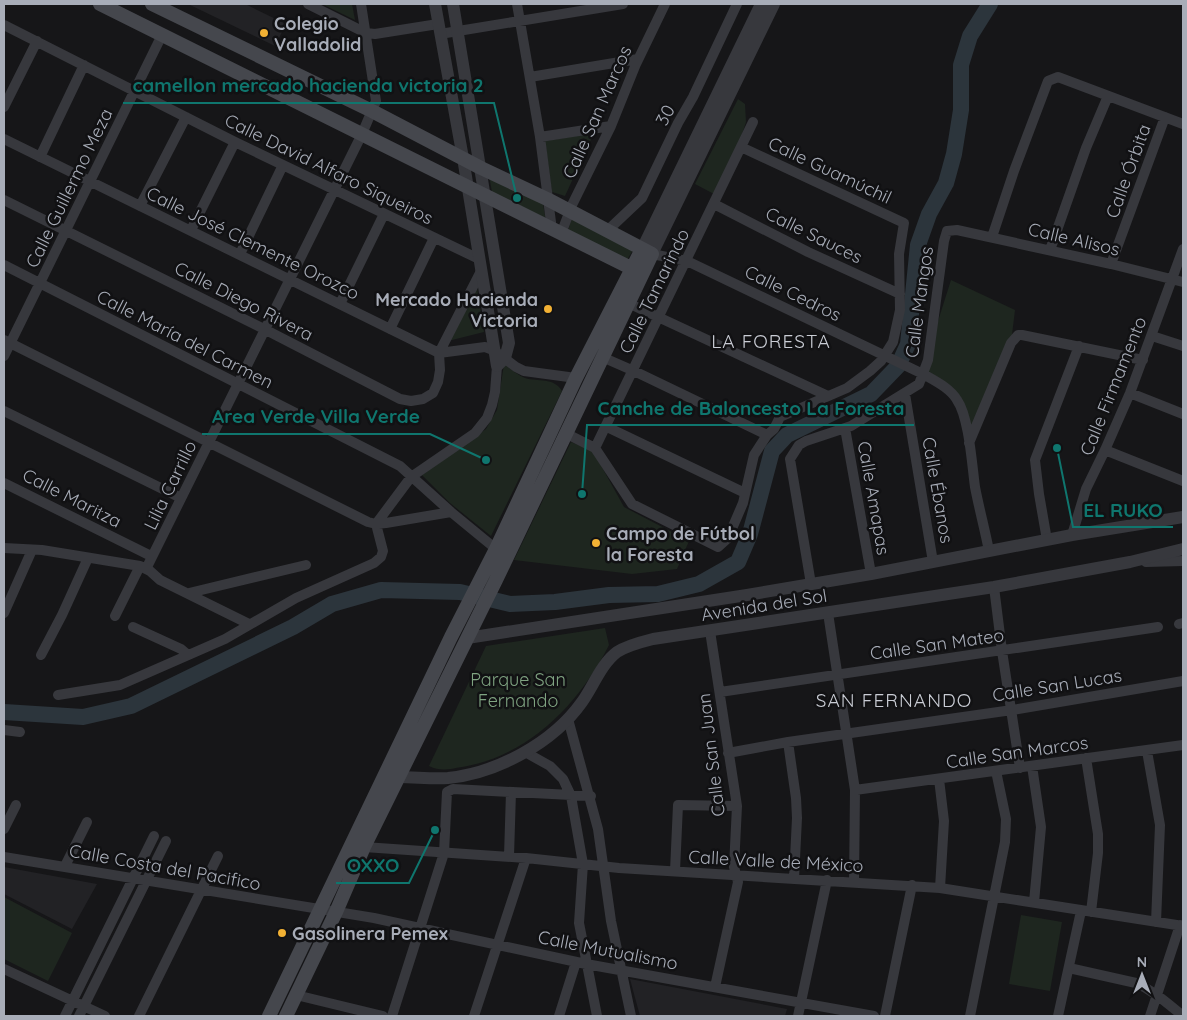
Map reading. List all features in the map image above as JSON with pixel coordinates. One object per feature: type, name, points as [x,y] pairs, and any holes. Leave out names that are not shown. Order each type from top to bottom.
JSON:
[{"type":"main road","points":[[100,4],[556,232],[639,270]]},
{"type":"main road","points":[[152,4],[372,111],[647,251],[628,303],[496,580],[364,847],[336,912],[286,1016]]},
{"type":"main road","points":[[269,1016],[464,610],[496,549],[576,378],[639,270]]},
{"type":"street","points":[[308,4],[366,33],[375,34],[439,29],[457,31],[623,4]]},
{"type":"street","name":"Lilia Carrillo","points":[[115,616],[143,567],[155,553],[372,111],[376,101],[361,4]]},
{"type":"street","points":[[435,4],[463,158],[493,350],[501,362],[524,371],[576,378]]},
{"type":"street","points":[[376,524],[411,477],[475,433],[487,418],[492,405],[501,362],[508,343],[486,196],[453,4]]},
{"type":"street","points":[[516,4],[540,136],[547,199],[556,232]]},
{"type":"street","name":"Calle San Marcos","points":[[556,232],[570,212],[611,126],[638,59],[665,4]]},
{"type":"street","name":"30","points":[[607,231],[642,198],[737,4]]},
{"type":"street","points":[[647,251],[761,4]]},
{"type":"street","points":[[647,251],[774,4]]},
{"type":"street","name":"Calle David Alfaro Siqueiros","points":[[4,25],[235,142],[434,238],[480,265]]},
{"type":"street","name":"Calle Guillermo Meza","points":[[4,356],[7,341],[40,284],[162,35]]},
{"type":"street","points":[[4,107],[37,41]]},
{"type":"street","points":[[530,77],[638,59]]},
{"type":"street","points":[[40,157],[84,66]]},
{"type":"street","points":[[992,237],[1014,171],[1048,81],[1058,77],[1183,124]]},
{"type":"street","points":[[1050,250],[1086,148],[1108,96]]},
{"type":"street","points":[[140,206],[186,117]]},
{"type":"street","name":"Calle Órbita","points":[[1111,264],[1165,117]]},
{"type":"street","name":"Calle Tamarindo","points":[[595,448],[607,427],[754,122]]},
{"type":"street","points":[[540,136],[611,126]]},
{"type":"street","name":"Calle José Clemente Orozco","points":[[4,139],[439,353]]},
{"type":"street","points":[[191,230],[235,142]]},
{"type":"street","name":"Calle Guamúchil","points":[[741,147],[904,223]]},
{"type":"street","points":[[240,254],[283,165]]},
{"type":"street","name":"Calle Diego Rivera","points":[[4,200],[400,399],[423,399],[433,393],[439,376],[439,353]]},
{"type":"street","name":"Calle Sauces","points":[[714,204],[808,252],[900,294]]},
{"type":"street","points":[[340,304],[384,214]]},
{"type":"street","name":"Calle Mangos","points":[[595,448],[632,504],[718,547],[728,538],[742,503],[754,455],[767,435],[774,429],[780,417],[847,388],[888,357],[900,310],[898,254],[904,223]]},
{"type":"street","name":"Calle Alisos","points":[[958,230],[1173,278],[1183,282]]},
{"type":"street","name":"Calle Mangos","points":[[811,584],[790,459],[799,445],[845,428],[919,384],[919,373],[928,360],[945,235],[947,231],[958,230]]},
{"type":"street","points":[[390,329],[434,238]]},
{"type":"street","name":"Calle Firmamento","points":[[1072,535],[1086,489],[1130,393],[1183,249]]},
{"type":"street","name":"Calle Cedros","points":[[647,251],[687,261],[941,384],[956,398],[963,414],[976,488],[990,551]]},
{"type":"street","name":"Calle María del Carmen","points":[[4,265],[400,466],[496,549]]},
{"type":"street","points":[[439,353],[480,265]]},
{"type":"street","points":[[628,303],[828,396]]},
{"type":"street","points":[[969,444],[1011,343],[1014,338],[1022,334],[1143,360]]},
{"type":"street","points":[[1152,336],[1183,346]]},
{"type":"street","points":[[7,341],[368,522],[376,524],[451,512]]},
{"type":"street","points":[[1047,540],[1035,460],[1079,346]]},
{"type":"street","points":[[439,353],[485,347],[493,350]]},
{"type":"street","points":[[602,357],[767,435]]},
{"type":"street","points":[[1130,393],[1183,414]]},
{"type":"street","name":"Calle Ébanos","points":[[905,394],[933,562]]},
{"type":"street","points":[[4,411],[181,498]]},
{"type":"street","points":[[607,427],[745,493]]},
{"type":"street","name":"Calle Amapas","points":[[845,428],[871,574]]},
{"type":"street","points":[[565,433],[595,448]]},
{"type":"street","points":[[1105,450],[1183,480]]},
{"type":"street","name":"Calle Maritza","points":[[4,483],[152,555]]},
{"type":"street","name":"Avenida del Sol","points":[[467,638],[699,603],[871,574],[1072,535],[1183,517]]},
{"type":"street","points":[[58,695],[120,685],[225,639],[249,624],[310,592],[374,563],[381,557],[383,551],[376,524]]},
{"type":"street","points":[[4,548],[42,550],[143,567],[160,580],[249,624]]},
{"type":"street","points":[[1130,562],[1183,549]]},
{"type":"street","points":[[4,613],[32,550]]},
{"type":"street","points":[[41,655],[88,558]]},
{"type":"street","name":"Avenida del Sol","points":[[398,777],[447,778],[473,774],[525,752],[568,719],[582,703],[605,665],[617,653],[633,644],[653,639],[994,587],[1130,562],[1183,561]]},
{"type":"street","points":[[189,593],[306,565]]},
{"type":"street","points":[[994,587],[1020,768]]},
{"type":"street","points":[[828,613],[855,790],[854,882]]},
{"type":"street","points":[[133,627],[181,649],[188,655]]},
{"type":"street","name":"Calle San Mateo","points":[[720,692],[1158,627]]},
{"type":"street","name":"Calle San Juan","points":[[710,631],[737,806],[734,867],[738,882],[715,987]]},
{"type":"street","points":[[451,637],[467,638]]},
{"type":"street","name":"Calle San Lucas","points":[[728,753],[846,733],[1012,710],[1183,681]]},
{"type":"street","points":[[568,719],[591,796],[621,970],[631,1016]]},
{"type":"street","points":[[4,730],[20,732]]},
{"type":"street","points":[[788,742],[796,798],[794,879]]},
{"type":"street","name":"Calle San Marcos","points":[[855,790],[1183,745]]},
{"type":"street","points":[[1147,751],[1160,825],[1156,922]]},
{"type":"street","points":[[525,752],[550,766],[563,778],[572,796],[583,864],[579,923],[581,963],[597,1016]]},
{"type":"street","points":[[1086,758],[1098,834],[1098,853],[1091,912]]},
{"type":"street","points":[[1032,766],[1041,827],[1034,902]]},
{"type":"street","points":[[970,1016],[1005,842],[1006,819],[996,771]]},
{"type":"street","points":[[938,780],[944,821],[940,888]]},
{"type":"street","points":[[392,1016],[444,853],[447,792],[453,788],[591,796]]},
{"type":"street","points":[[509,856],[510,792]]},
{"type":"street","points":[[4,829],[16,805]]},
{"type":"street","points":[[675,871],[678,805],[737,806]]},
{"type":"street","points":[[65,866],[87,822]]},
{"type":"street","points":[[65,1016],[154,836]]},
{"type":"street","points":[[79,1016],[166,841]]},
{"type":"street","name":"Calle Valle de México","points":[[364,847],[509,856],[604,867],[940,888],[1182,925]]},
{"type":"street","points":[[139,1016],[218,856]]},
{"type":"street","name":"Calle Costa del Pacifico","points":[[4,857],[336,912]]},
{"type":"street","points":[[474,1016],[526,858]]},
{"type":"street","points":[[798,1016],[827,880]]},
{"type":"street","points":[[885,1016],[912,886]]},
{"type":"street","points":[[1058,1016],[1081,911]]},
{"type":"street","name":"Calle Mutualismo","points":[[336,912],[581,963],[874,1016]]},
{"type":"street","points":[[1150,1016],[1182,925]]},
{"type":"street","points":[[559,1016],[581,963]]},
{"type":"street","points":[[1069,968],[1136,983],[1157,994],[1183,1016]]},
{"type":"street","points":[[4,969],[105,1016]]},
{"type":"street","points":[[296,995],[384,1016]]},
{"type":"shaded area","name":"Colegio Valladolid","points":[[188,4],[245,4],[286,24],[275,46]]},
{"type":"shaded area","points":[[4,867],[97,884],[72,929],[4,894]]},
{"type":"shaded area","points":[[630,979],[787,1009],[785,1016],[640,1016]]},
{"type":"green space","points":[[322,4],[352,4],[355,20]]},
{"type":"green space","points":[[738,99],[745,104],[746,122],[739,143],[714,194],[695,184]]},
{"type":"green space","points":[[594,133],[565,196],[552,192],[545,141]]},
{"type":"green space","points":[[489,176],[543,204],[546,221],[492,192]]},
{"type":"green space","points":[[572,217],[633,250],[627,260],[568,231]]},
{"type":"green space","points":[[475,275],[484,332],[444,342]]},
{"type":"green space","points":[[951,280],[1015,310],[1011,343],[969,444],[960,404],[924,372]]},
{"type":"green space","points":[[504,364],[525,378],[550,382],[562,391],[491,536],[450,503],[422,475],[486,429],[497,410]]},
{"type":"green space","points":[[571,442],[593,451],[624,507],[689,541],[677,569],[632,574],[514,560]]},
{"type":"green space","name":"Parque San Fernando","points":[[605,628],[609,645],[597,666],[583,687],[550,724],[530,739],[486,761],[446,770],[429,766],[486,646]]},
{"type":"green space","points":[[4,897],[72,933],[48,981],[4,959]]},
{"type":"green space","points":[[1021,915],[1062,922],[1050,991],[1009,984]]},
{"type":"waterway","points":[[4,712],[83,717],[131,706],[293,627],[332,604],[381,590],[460,592],[510,604],[555,602],[609,595],[658,594],[699,584],[738,562],[750,534],[772,451],[787,435],[871,394],[898,366],[908,344],[918,245],[929,214],[946,183],[954,154],[961,110],[961,65],[970,36],[990,4]]},
{"type":"place","name":"Colegio Valladolid","points":[[264,33]]},
{"type":"place","name":"camellon mercado hacienda victoria 2","points":[[517,198]]},
{"type":"place","name":"Mercado Hacienda Victoria","points":[[548,309]]},
{"type":"place","name":"EL RUKO","points":[[1057,448]]},
{"type":"place","name":"Area Verde Villa Verde","points":[[486,460]]},
{"type":"place","name":"Canche de Baloncesto La Foresta","points":[[582,494]]},
{"type":"place","name":"Campo de Fútbol la Foresta","points":[[596,543]]},
{"type":"place","name":"OXXO","points":[[435,830]]},
{"type":"place","name":"Gasolinera Pemex","points":[[282,933]]},
{"type":"district","name":"LA FORESTA","points":[[771,341]]},
{"type":"district","name":"SAN FERNANDO","points":[[894,700]]}]
